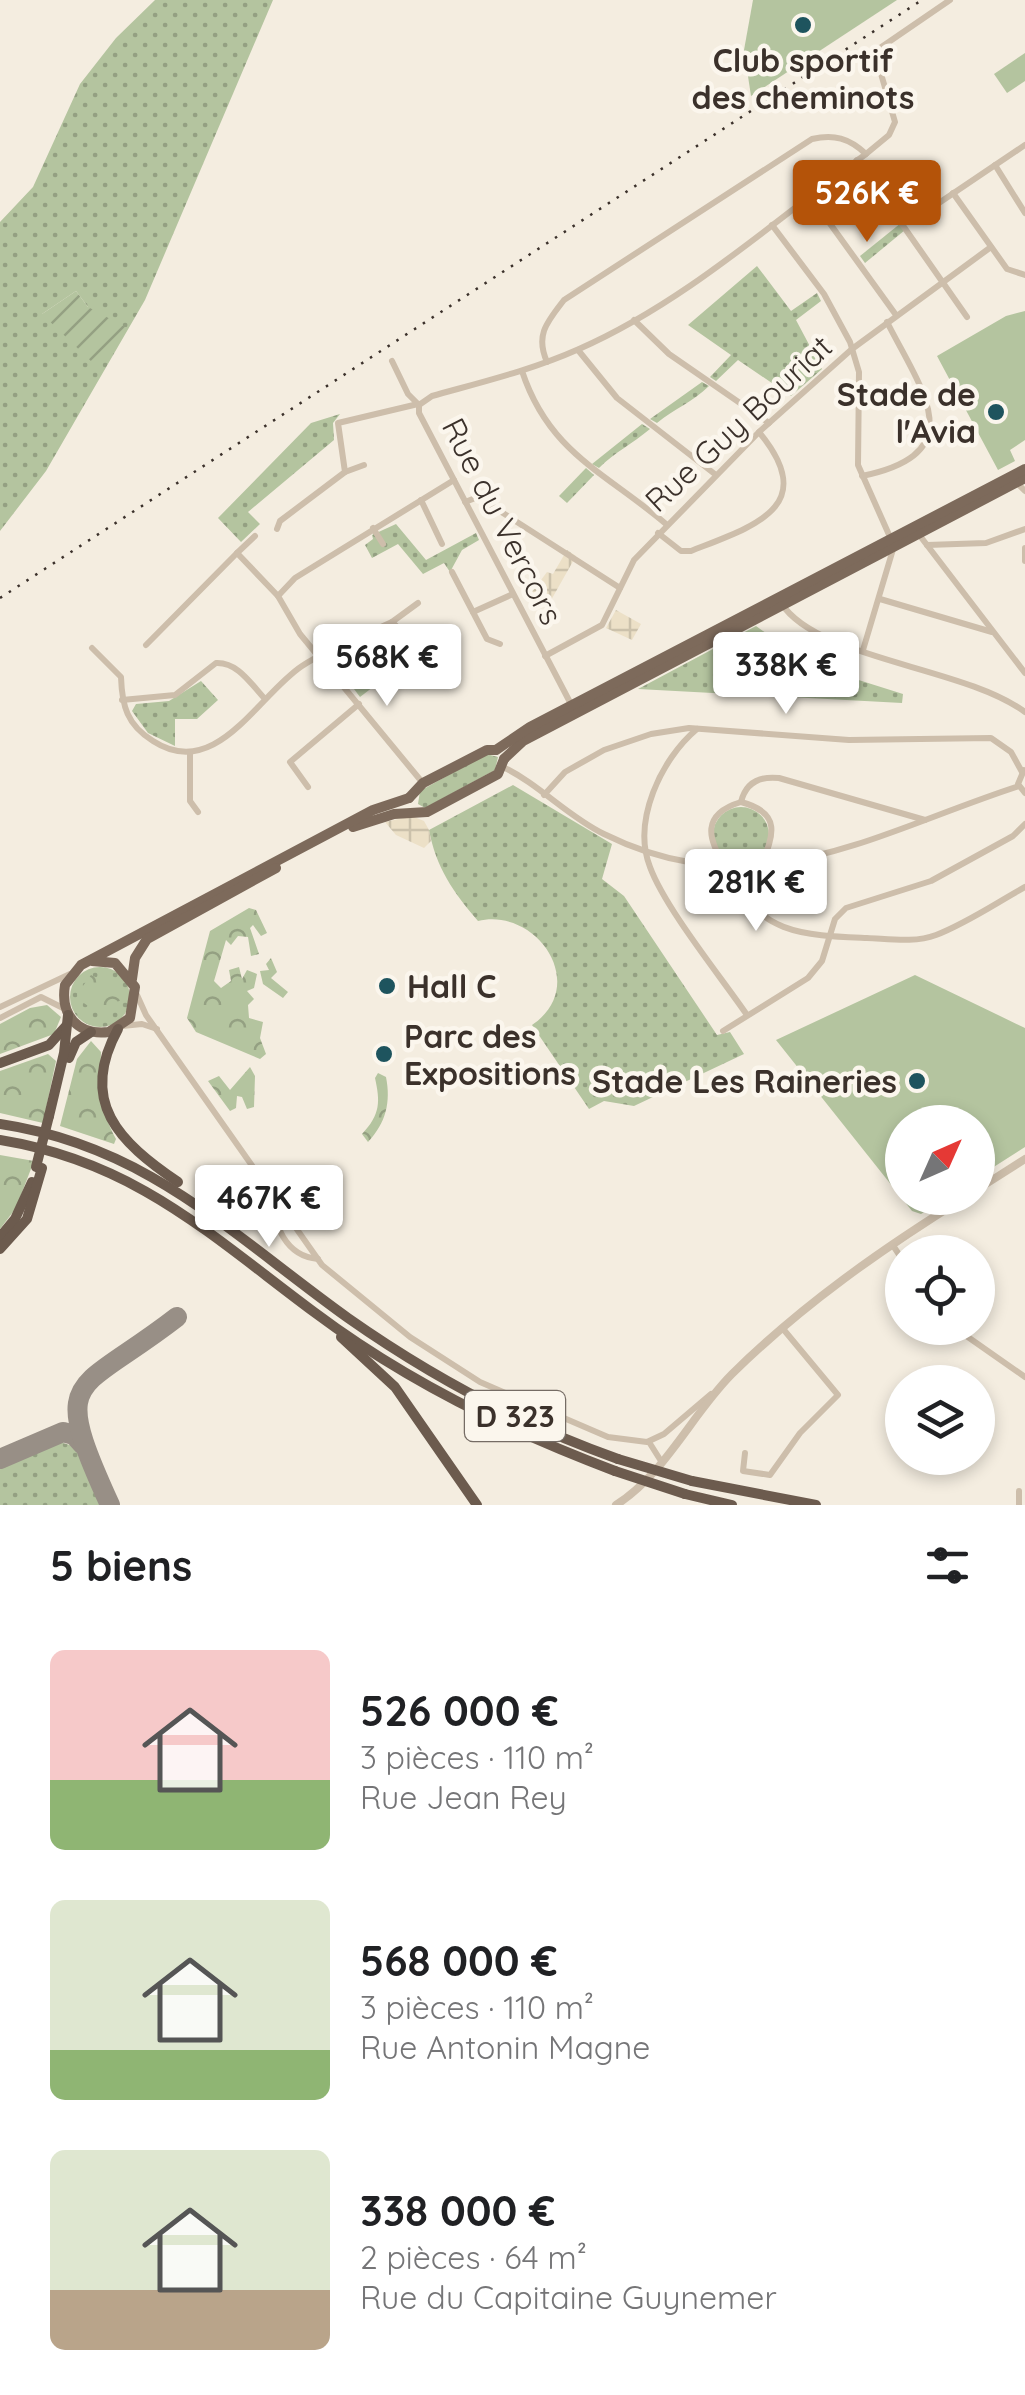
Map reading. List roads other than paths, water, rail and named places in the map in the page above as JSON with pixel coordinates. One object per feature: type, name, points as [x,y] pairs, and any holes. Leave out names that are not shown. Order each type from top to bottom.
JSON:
[{"type":"highway","points":[[0,1063],[54,1042],[64,1031],[67,1012]]},
{"type":"highway","points":[[52,1116],[67,1012]]},
{"type":"highway","points":[[120,1028],[106,1051],[102,1084],[106,1106],[119,1134],[251,1242]]},
{"type":"highway","points":[[0,1249],[27,1219],[73,1048],[91,1032]]},
{"type":"highway","name":"D 323","points":[[0,1124],[106,1151],[189,1196],[345,1315],[444,1380],[540,1428],[692,1481],[816,1505]]},
{"type":"highway","name":"D 323","points":[[0,1140],[82,1160],[158,1195],[207,1227],[314,1313],[459,1404],[615,1471],[732,1505]]},
{"type":"highway","points":[[0,1236],[21,1210],[39,1167]]},
{"type":"highway","points":[[314,1313],[395,1387],[475,1504]]},
{"type":"main road","points":[[132,979],[142,945],[167,926],[358,825],[427,812],[466,792],[501,759],[574,709],[916,530],[1019,482],[1025,469]]},
{"type":"main road","points":[[92,961],[115,963],[132,979],[137,995],[135,1007],[120,1028],[91,1032],[67,1012],[63,997],[71,974],[92,961],[226,885],[374,810],[409,798],[423,784],[486,750],[501,759]]},
{"type":"main road","points":[[409,798],[417,812]]},
{"type":"street","points":[[344,472],[338,423],[419,404],[578,350],[634,320],[772,225],[887,138],[895,118],[877,60],[880,48],[950,0]]},
{"type":"street","points":[[546,362],[540,346],[541,332],[564,300],[812,139],[828,135],[847,140],[866,154]]},
{"type":"street","points":[[933,206],[1025,146]]},
{"type":"street","points":[[858,160],[967,317]]},
{"type":"street","points":[[995,165],[1025,213]]},
{"type":"street","points":[[953,192],[1007,269],[1025,275]]},
{"type":"street","points":[[810,196],[896,314]]},
{"type":"street","points":[[772,225],[824,294],[852,349],[859,372],[857,449],[862,476],[894,542],[863,650]]},
{"type":"street","name":"Rue Guy Bouriat","points":[[544,656],[602,625],[634,560],[758,432],[852,349],[991,246]]},
{"type":"street","points":[[634,320],[669,354],[769,423]]},
{"type":"street","points":[[862,476],[890,471],[916,457],[930,438],[931,421],[916,380],[886,322]]},
{"type":"street","points":[[578,350],[617,398],[716,475]]},
{"type":"street","name":"Rue du Vercors","points":[[392,361],[408,394],[419,404],[419,413],[574,709]]},
{"type":"street","points":[[522,371],[533,404],[566,449],[666,524]]},
{"type":"street","points":[[658,532],[680,551],[691,551],[751,527],[774,509],[786,492],[786,477],[758,432]]},
{"type":"street","points":[[277,528],[280,521],[344,472],[364,465]]},
{"type":"street","points":[[278,596],[294,578],[454,480]]},
{"type":"street","points":[[465,502],[478,496],[620,588]]},
{"type":"street","points":[[421,500],[442,544]]},
{"type":"street","points":[[373,528],[383,544]]},
{"type":"street","points":[[916,530],[1025,674]]},
{"type":"street","points":[[926,545],[986,544],[1025,530]]},
{"type":"street","points":[[146,645],[256,536]]},
{"type":"street","points":[[1025,548],[1025,561]]},
{"type":"street","points":[[238,553],[278,596],[318,656],[423,784]]},
{"type":"street","points":[[452,572],[487,639],[500,644]]},
{"type":"street","points":[[473,612],[513,594]]},
{"type":"street","points":[[880,599],[992,632]]},
{"type":"street","points":[[780,601],[790,616],[818,636],[972,682],[1025,712]]},
{"type":"street","points":[[92,648],[120,677],[122,700],[136,730],[162,747],[190,752],[232,734],[266,699],[318,656],[392,622],[418,603]]},
{"type":"street","points":[[392,622],[418,646],[420,657]]},
{"type":"street","points":[[122,700],[175,695],[213,666],[225,662],[233,665],[266,699]]},
{"type":"street","points":[[308,787],[290,762],[359,704]]},
{"type":"street","points":[[501,759],[544,795],[604,834],[645,851],[740,869],[834,854],[1022,790],[1023,771],[1011,752],[991,738],[849,740],[698,728],[651,734],[604,750],[565,772],[544,795]]},
{"type":"street","points":[[698,728],[676,750],[659,777],[648,814],[645,851],[658,884],[747,1015]]},
{"type":"street","points":[[190,752],[190,801],[198,812]]},
{"type":"street","points":[[726,867],[711,844],[709,830],[718,813],[741,802],[745,790],[757,780],[780,778],[928,820]]},
{"type":"street","points":[[741,802],[761,810],[772,827],[772,845],[761,866]]},
{"type":"street","points":[[723,1031],[808,978],[822,961],[835,919],[846,908],[931,881],[1013,836],[1025,824]]},
{"type":"street","points":[[740,869],[745,892],[764,917],[800,934],[829,937],[911,940],[934,936],[1025,887]]},
{"type":"street","points":[[0,1008],[71,974]]},
{"type":"street","points":[[137,995],[318,1260],[410,1337],[480,1382],[608,1437],[647,1442],[656,1448],[661,1461]]},
{"type":"street","points":[[0,1018],[41,997],[67,1012]]},
{"type":"street","points":[[120,1028],[142,1024],[162,1033]]},
{"type":"street","points":[[995,1178],[1025,1159]]},
{"type":"street","points":[[268,1190],[279,1232],[302,1256],[318,1260]]},
{"type":"street","points":[[905,1235],[937,1215]]},
{"type":"street","points":[[279,1232],[294,1223]]},
{"type":"street","points":[[647,1442],[664,1434],[832,1286],[885,1248]]},
{"type":"street","points":[[744,1453],[743,1471],[770,1475],[800,1433],[838,1394],[784,1330]]},
{"type":"street","points":[[979,1345],[1025,1377]]},
{"type":"street","points":[[616,1505],[661,1461],[720,1387]]},
{"type":"street","points":[[1018,1505],[1019,1492]]},
{"type":"railway","points":[[0,598],[922,0]]},
{"type":"place","name":"Club sportif des cheminots","points":[[803,25]]},
{"type":"place","name":"Stade de l'Avia","points":[[996,412]]},
{"type":"place","name":"Hall C","points":[[387,986]]},
{"type":"place","name":"Parc des Expositions","points":[[384,1054]]},
{"type":"place","name":"Stade Les Raineries","points":[[917,1081]]}]
